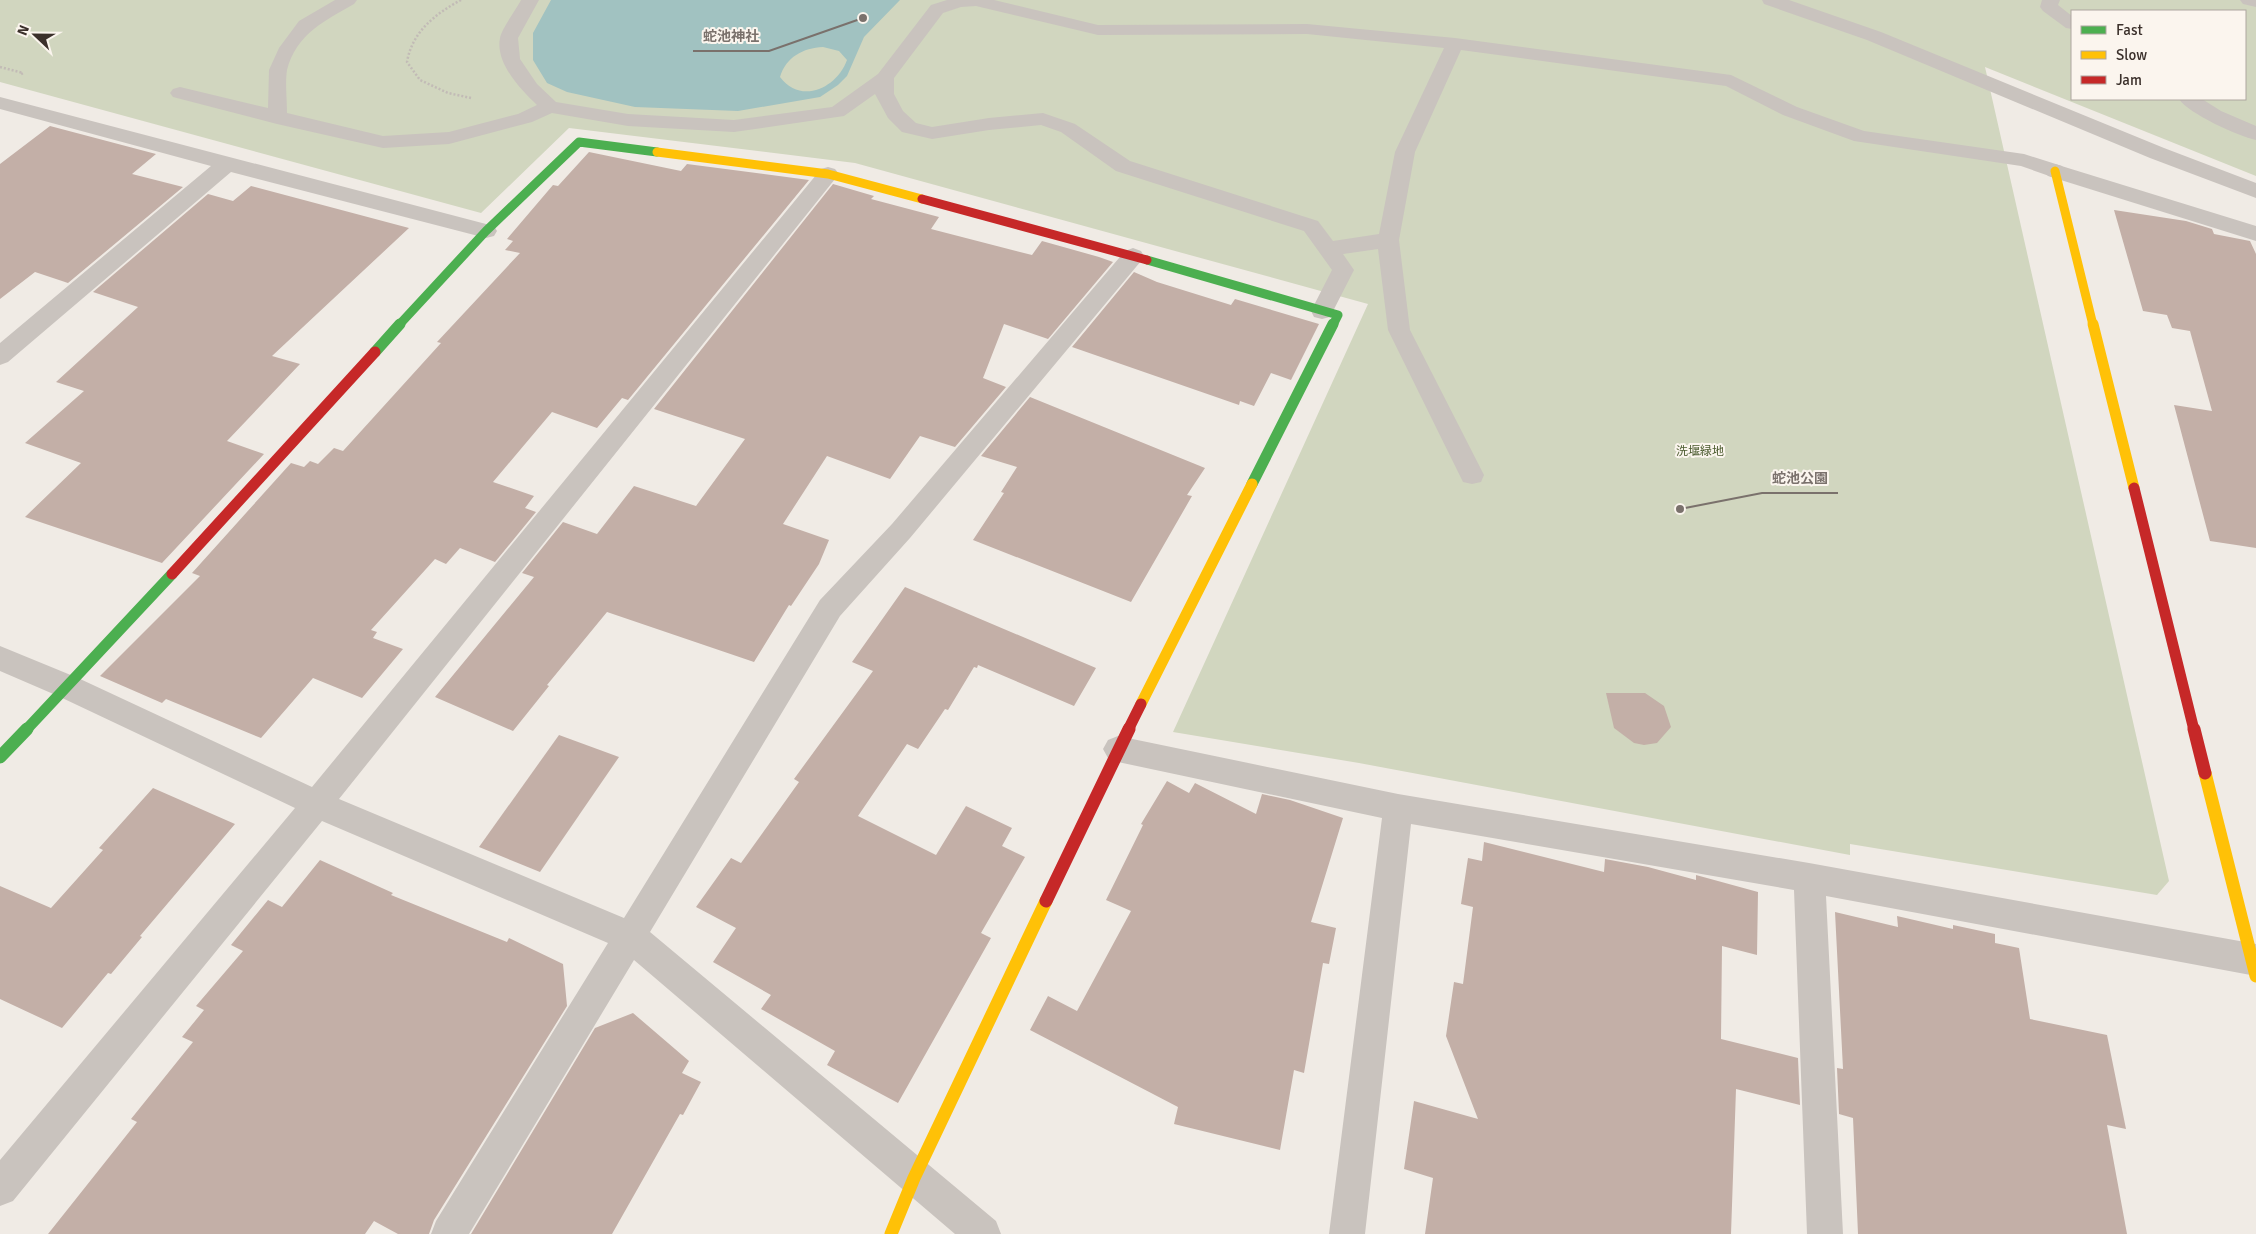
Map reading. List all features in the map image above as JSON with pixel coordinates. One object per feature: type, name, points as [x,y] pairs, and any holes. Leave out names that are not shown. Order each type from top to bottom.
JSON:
[{"type":"street","points":[[1771,0],[1874,36],[2148,149],[2256,191]]},
{"type":"street","points":[[0,103],[486,231]]},
{"type":"street","points":[[0,757],[68,687],[486,231],[579,142],[828,174],[1133,256],[1338,315],[1118,749],[914,1178],[891,1234]]},
{"type":"street","points":[[0,356],[226,164]]},
{"type":"street","points":[[2054,171],[2256,234]]},
{"type":"street","points":[[1118,749],[1398,808],[1809,878],[2255,965],[2054,171]]},
{"type":"street","points":[[0,1188],[317,804],[828,174]]},
{"type":"street","points":[[449,1234],[830,608],[901,531],[1133,256]]},
{"type":"street","points":[[0,658],[68,687],[317,804],[631,937],[914,1178],[983,1234]]},
{"type":"street","points":[[1347,1234],[1398,808]]},
{"type":"street","points":[[1809,878],[1825,1234]]},
{"type":"lane","points":[[277,118],[278,70],[288,48],[305,25],[348,0]]},
{"type":"lane","points":[[530,0],[509,38],[511,59],[543,101],[628,120],[734,126],[838,112],[886,78],[941,4],[976,1],[1098,30],[1307,29],[1455,44],[1730,81],[1790,111],[1861,137],[2024,160],[2054,171]]},
{"type":"lane","points":[[2051,0],[2049,7],[2071,23]]},
{"type":"lane","points":[[2249,0],[2256,2]]},
{"type":"lane","points":[[1455,44],[1406,152],[1388,240],[1399,330],[1472,476]]},
{"type":"lane","points":[[886,78],[884,94],[895,114],[909,128],[932,133],[989,124],[1043,119],[1068,128],[1123,166],[1311,226],[1343,270],[1322,310]]},
{"type":"lane","points":[[180,93],[277,118],[383,142],[449,138],[525,118],[543,101]]},
{"type":"lane","points":[[2191,100],[2214,115],[2256,134]]},
{"type":"lane","points":[[1328,249],[1388,240]]},
{"type":"path","points":[[460,0],[450,5],[428,23],[411,44],[407,62],[420,80],[448,93],[486,101],[543,101]]},
{"type":"green space","name":"洗堰緑地","points":[[0,0],[2256,0],[2256,176],[1985,67],[2169,881],[2157,895],[1850,844],[1850,855],[1359,763],[1173,732],[1368,304],[855,163],[569,128],[481,213],[0,82]]},
{"type":"water","points":[[551,0],[900,0],[864,37],[847,76],[838,85],[820,97],[738,111],[635,107],[567,92],[547,83],[533,60],[533,33]],"holes":[[[823,47],[839,51],[847,60],[842,70],[827,85],[818,90],[798,90],[788,85],[780,77],[786,64],[802,52]]]},
{"type":"building","points":[[50,126],[156,154],[132,174],[183,187],[68,283],[35,272],[0,299],[0,164]]},
{"type":"building","points":[[589,152],[681,171],[687,164],[809,180],[628,400],[622,398],[597,428],[552,412],[493,482],[534,496],[525,508],[536,512],[495,562],[460,548],[446,564],[435,559],[371,630],[377,632],[373,638],[403,649],[362,698],[313,678],[261,738],[166,699],[162,703],[100,676],[200,576],[192,573],[291,463],[304,467],[310,461],[318,464],[334,448],[343,451],[441,343],[437,342],[520,253],[505,250],[513,241],[507,239],[553,185],[558,186]]},
{"type":"building","points":[[833,184],[874,196],[871,199],[939,217],[931,229],[1032,255],[1042,241],[1113,262],[1048,339],[1004,324],[983,378],[1006,387],[955,447],[920,436],[890,479],[827,456],[783,524],[829,540],[819,564],[791,606],[789,605],[754,662],[607,612],[547,685],[549,686],[513,731],[435,697],[534,577],[522,573],[563,522],[597,534],[634,486],[696,506],[745,439],[654,409]]},
{"type":"building","points":[[251,186],[409,228],[272,356],[300,364],[227,441],[264,454],[162,563],[25,517],[81,463],[25,443],[84,391],[56,382],[138,307],[93,292],[208,194],[233,201]]},
{"type":"building","points":[[2114,210],[2186,221],[2212,229],[2214,234],[2250,241],[2256,254],[2256,548],[2210,541],[2174,405],[2212,411],[2190,331],[2172,328],[2167,315],[2143,311]]},
{"type":"building","points":[[1134,272],[1157,282],[1231,305],[1235,299],[1319,324],[1291,380],[1271,373],[1254,406],[1240,401],[1239,405],[1072,347]]},
{"type":"building","points":[[1030,397],[1205,468],[1187,495],[1192,496],[1131,602],[973,540],[1004,493],[1001,492],[1017,467],[981,456]]},
{"type":"building","points":[[905,587],[1096,668],[1074,706],[978,665],[977,668],[974,667],[948,710],[945,709],[918,749],[907,744],[858,816],[936,855],[966,806],[1012,828],[1002,846],[1025,857],[981,933],[991,938],[898,1103],[827,1065],[835,1051],[761,1009],[771,995],[713,962],[736,928],[696,907],[731,858],[741,863],[799,782],[794,779],[873,671],[852,662]]},
{"type":"building","points":[[1606,693],[1645,693],[1664,706],[1671,727],[1657,743],[1644,745],[1634,743],[1614,728]]},
{"type":"building","points":[[559,735],[619,757],[540,872],[479,847]]},
{"type":"building","points":[[1167,781],[1189,793],[1195,783],[1256,814],[1262,794],[1290,800],[1343,818],[1311,922],[1336,928],[1329,964],[1323,963],[1304,1073],[1294,1070],[1280,1150],[1174,1124],[1178,1107],[1030,1030],[1048,996],[1077,1011],[1131,911],[1106,900],[1143,825],[1141,824]]},
{"type":"building","points":[[153,788],[235,824],[140,936],[142,937],[111,974],[108,973],[62,1028],[0,999],[0,886],[51,908],[103,850],[99,848]]},
{"type":"building","points":[[1484,842],[1604,872],[1605,859],[1648,867],[1696,880],[1696,875],[1758,892],[1757,955],[1722,946],[1721,1039],[1798,1058],[1800,1105],[1736,1089],[1731,1234],[1425,1234],[1433,1178],[1404,1169],[1414,1101],[1478,1119],[1446,1036],[1454,982],[1463,984],[1473,907],[1461,904],[1468,858],[1482,861]]},
{"type":"building","points":[[320,860],[393,893],[391,895],[507,942],[509,938],[563,964],[567,1006],[434,1220],[429,1234],[398,1234],[374,1221],[365,1234],[48,1234],[137,1122],[131,1119],[193,1042],[182,1037],[204,1010],[196,1006],[243,951],[231,945],[268,900],[282,907]]},
{"type":"building","points":[[1835,912],[1898,927],[1897,916],[1953,929],[1953,925],[1995,934],[1995,943],[2019,948],[2030,1019],[2107,1035],[2126,1129],[2107,1125],[2127,1234],[1858,1234],[1853,1118],[1839,1114],[1837,1068],[1843,1069]]},
{"type":"building","points":[[633,1013],[689,1061],[682,1073],[701,1082],[683,1115],[680,1114],[612,1234],[471,1234],[595,1028]]},
{"type":"traffic: fast","points":[[375,352],[486,231],[579,142],[657,152]]},
{"type":"traffic: fast","points":[[1147,260],[1338,315],[1252,484]]},
{"type":"traffic: fast","points":[[0,757],[68,687],[172,574]]},
{"type":"traffic: slow","points":[[657,152],[828,174],[922,199]]},
{"type":"traffic: slow","points":[[2055,171],[2134,488]]},
{"type":"traffic: slow","points":[[1141,704],[1252,484]]},
{"type":"traffic: slow","points":[[2205,773],[2256,976]]},
{"type":"traffic: slow","points":[[891,1234],[914,1178],[1046,901]]},
{"type":"traffic: jam","points":[[922,199],[1147,260]]},
{"type":"traffic: jam","points":[[172,574],[375,352]]},
{"type":"traffic: jam","points":[[2134,488],[2205,773]]},
{"type":"traffic: jam","points":[[1046,901],[1141,704]]},
{"type":"place","name":"蛇池神社","points":[[863,18]]},
{"type":"place","name":"蛇池公園","points":[[1680,509]]}]
